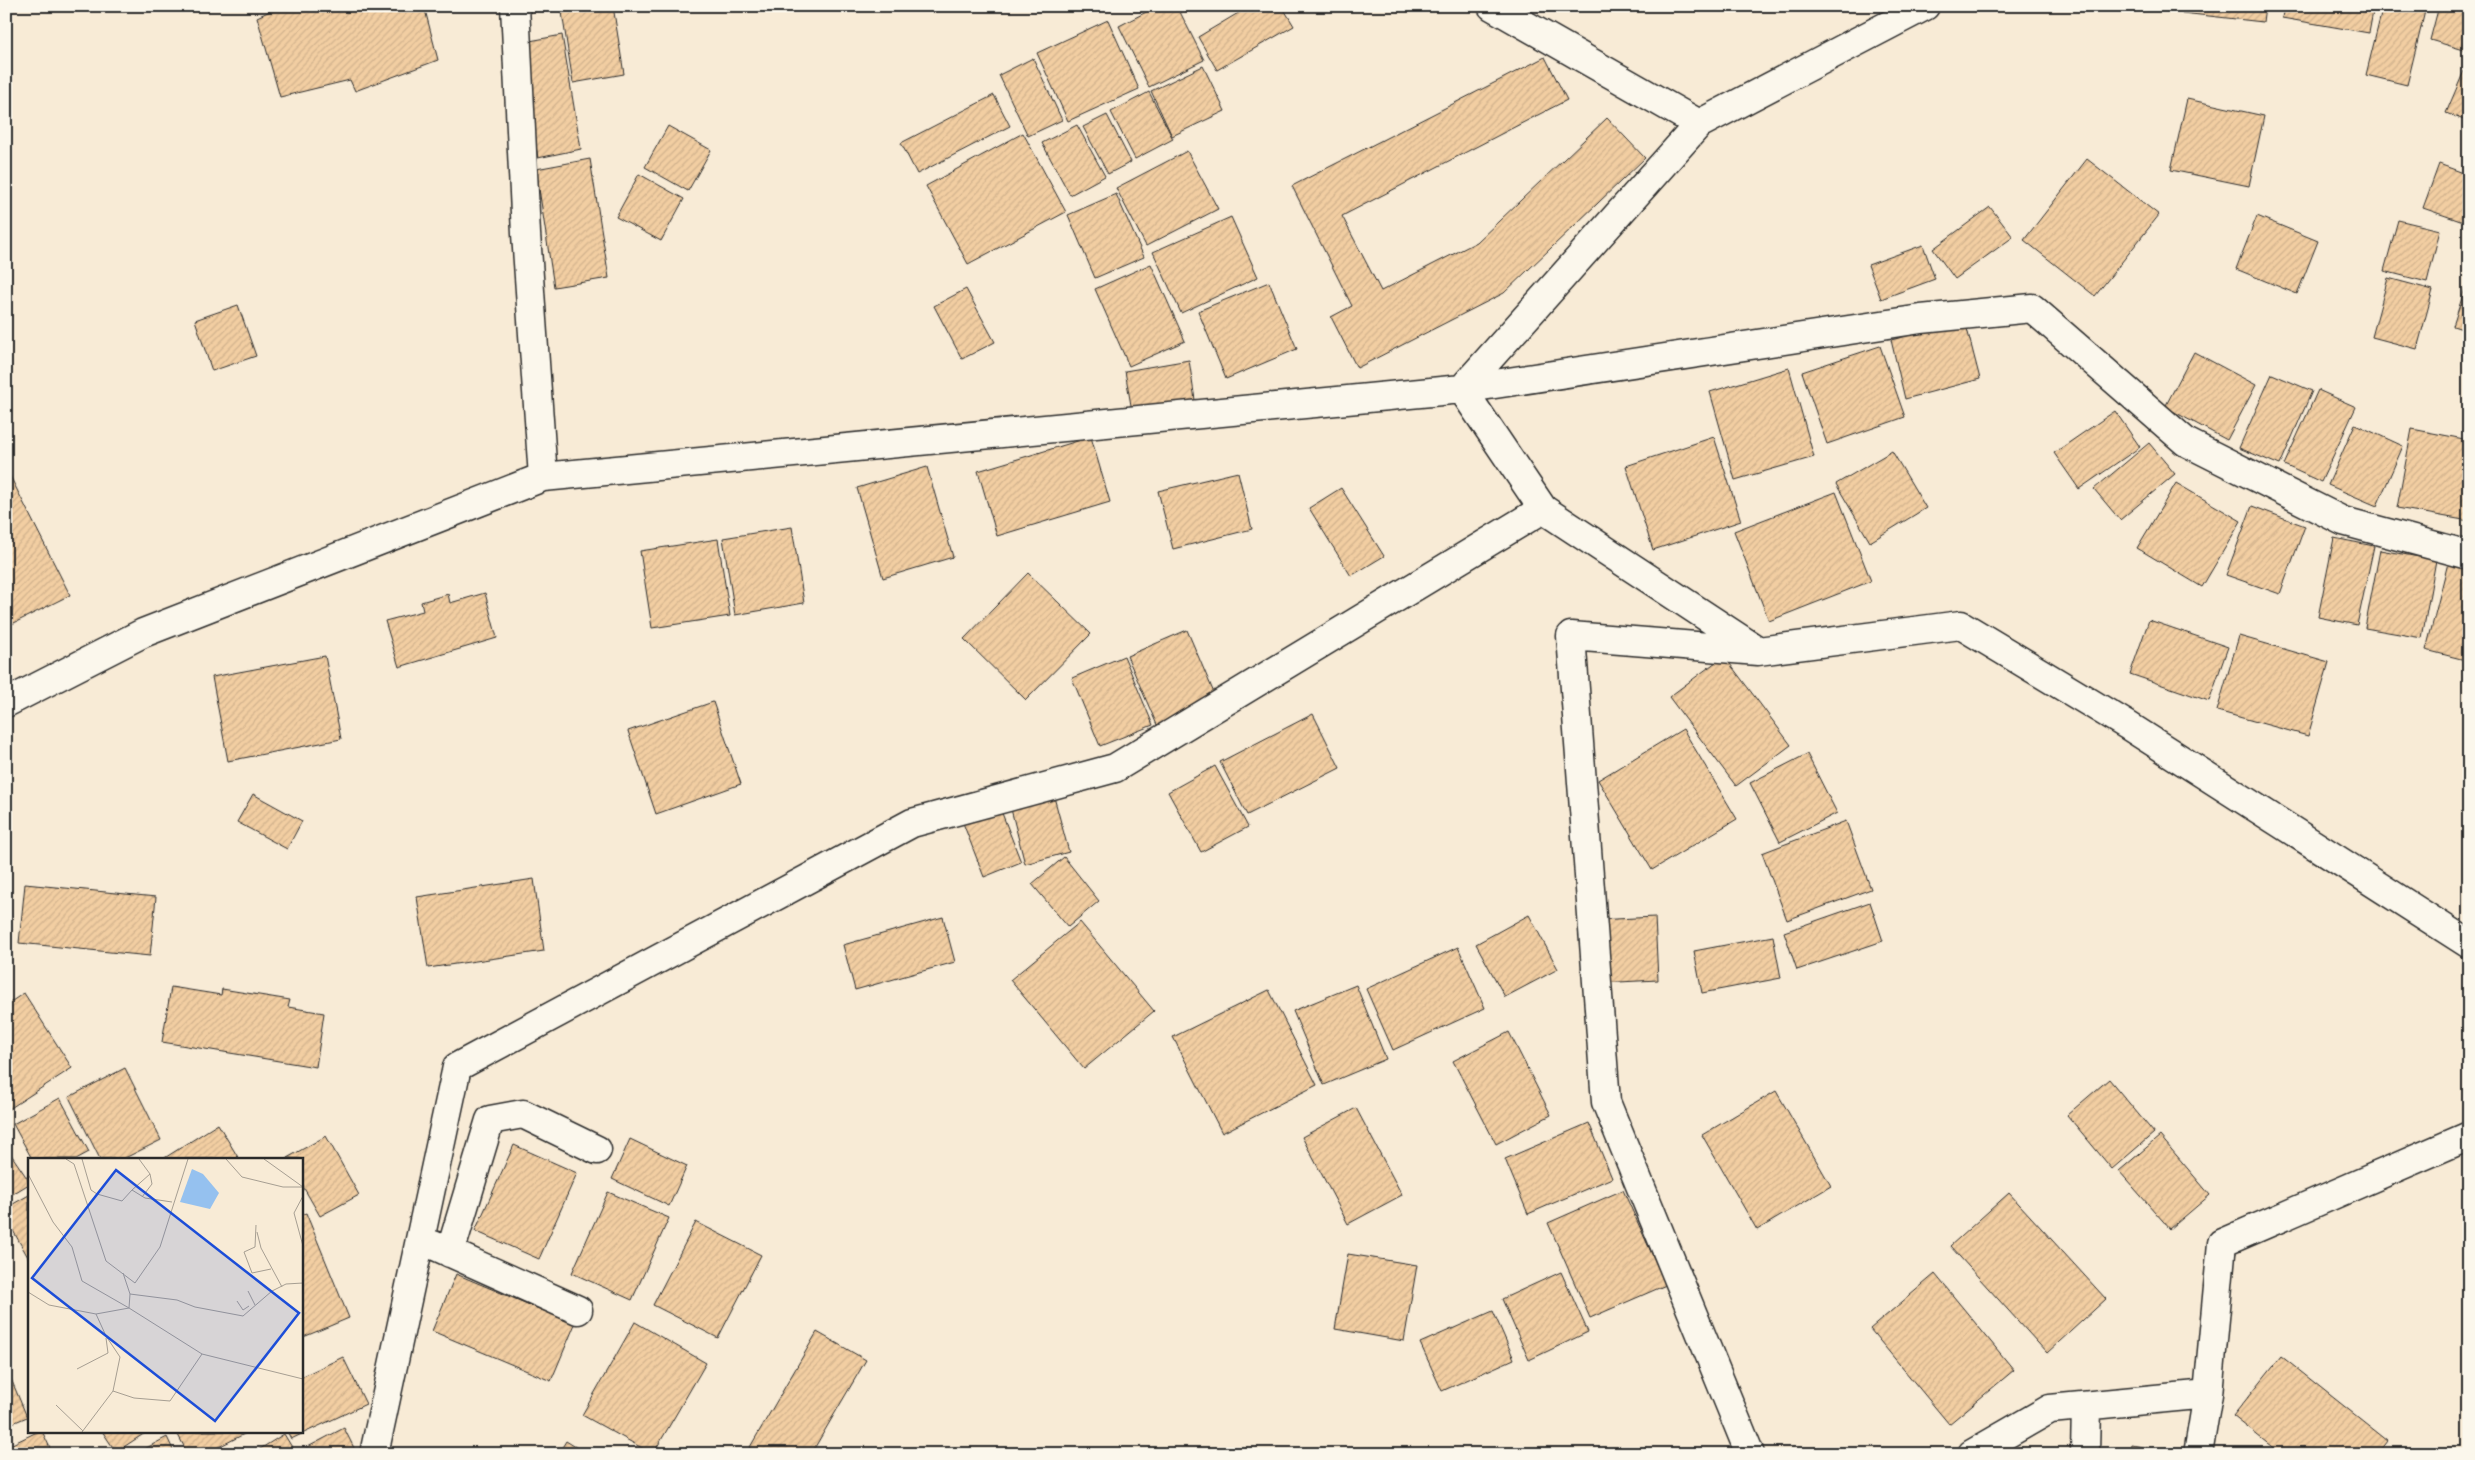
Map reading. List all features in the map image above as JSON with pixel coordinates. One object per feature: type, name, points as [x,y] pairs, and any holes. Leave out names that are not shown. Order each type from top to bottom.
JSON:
[{"type":"street","points":[[515,6],[526,234],[543,477]]},
{"type":"street","points":[[1492,6],[1699,124]]},
{"type":"street","points":[[1462,389],[1699,124],[1925,6]]},
{"type":"street","points":[[6,703],[143,633],[543,477],[1462,389],[1920,319],[2032,308],[2186,442],[2343,521],[2469,555]]},
{"type":"street","points":[[1462,389],[1543,509],[1758,651]]},
{"type":"street","points":[[374,1454],[457,1067],[912,824],[1115,768],[1543,509]]},
{"type":"street","points":[[1750,1454],[1606,1102],[1571,636],[1758,651],[1961,625],[2127,725],[2469,944]]},
{"type":"street","points":[[450,1253],[490,1120],[523,1114],[597,1150]]},
{"type":"street","points":[[2198,1454],[2208,1394],[2222,1243],[2469,1136]]},
{"type":"street","points":[[420,1239],[578,1310]]},
{"type":"street","points":[[1972,1454],[2050,1410],[2208,1394]]},
{"type":"street","points":[[2085,1454],[2086,1406]]},
{"type":"building","points":[[281,6],[424,6],[438,60],[355,91],[350,80],[280,97],[257,17]]},
{"type":"building","points":[[561,6],[613,6],[624,74],[573,83]]},
{"type":"building","points":[[1158,6],[1177,6],[1204,60],[1149,87],[1119,26]]},
{"type":"building","points":[[1250,6],[1282,6],[1294,26],[1217,70],[1198,37]]},
{"type":"building","points":[[2183,6],[2265,6],[2263,22],[2182,13]]},
{"type":"building","points":[[2284,6],[2374,6],[2369,33],[2282,18]]},
{"type":"building","points":[[2383,6],[2426,7],[2407,85],[2366,75]]},
{"type":"building","points":[[2439,6],[2450,6],[2469,12],[2469,35],[2464,50],[2430,40]]},
{"type":"building","points":[[1108,20],[1139,89],[1068,121],[1037,53]]},
{"type":"building","points":[[562,35],[581,149],[538,158],[519,43]]},
{"type":"building","points":[[1545,57],[1567,100],[1342,216],[1381,291],[1477,242],[1607,118],[1645,158],[1504,293],[1357,368],[1331,317],[1352,306],[1292,186]]},
{"type":"building","points":[[1033,58],[1062,120],[1028,136],[999,75]]},
{"type":"building","points":[[1203,66],[1225,111],[1172,136],[1151,91]]},
{"type":"building","points":[[2464,71],[2469,72],[2469,122],[2446,113]]},
{"type":"building","points":[[1149,92],[1173,139],[1135,159],[1111,112]]},
{"type":"building","points":[[994,95],[1010,126],[917,174],[901,143]]},
{"type":"building","points":[[2187,99],[2264,116],[2249,186],[2171,170]]},
{"type":"building","points":[[1107,115],[1131,162],[1108,174],[1083,127]]},
{"type":"building","points":[[1077,125],[1105,176],[1070,195],[1042,143]]},
{"type":"building","points":[[668,126],[711,150],[688,191],[645,167]]},
{"type":"building","points":[[1023,133],[1066,212],[968,264],[926,186]]},
{"type":"building","points":[[1187,151],[1218,209],[1146,246],[1116,188]]},
{"type":"building","points":[[590,159],[609,278],[554,287],[536,169]]},
{"type":"building","points":[[2087,159],[2159,215],[2095,296],[2024,240]]},
{"type":"building","points":[[2439,164],[2469,175],[2469,224],[2423,208]]},
{"type":"building","points":[[639,174],[684,199],[661,241],[616,217]]},
{"type":"building","points":[[1116,194],[1144,257],[1095,278],[1068,215]]},
{"type":"building","points":[[1990,207],[2013,237],[1955,279],[1933,249]]},
{"type":"building","points":[[2257,216],[2318,241],[2297,294],[2236,269]]},
{"type":"building","points":[[1231,217],[1258,277],[1181,313],[1153,252]]},
{"type":"building","points":[[2398,220],[2440,230],[2427,282],[2384,271]]},
{"type":"building","points":[[1923,245],[1935,279],[1881,299],[1868,265]]},
{"type":"building","points":[[1151,264],[1185,341],[1129,366],[1095,289]]},
{"type":"building","points":[[2469,276],[2469,331],[2453,326]]},
{"type":"building","points":[[2388,278],[2433,290],[2417,349],[2372,337]]},
{"type":"building","points":[[1269,282],[1297,349],[1226,379],[1198,311]]},
{"type":"building","points":[[966,289],[995,342],[962,359],[934,306]]},
{"type":"building","points":[[238,305],[256,356],[212,371],[195,320]]},
{"type":"building","points":[[1965,321],[1980,379],[1905,399],[1891,340]]},
{"type":"building","points":[[1880,346],[1905,417],[1827,444],[1802,372]]},
{"type":"building","points":[[2194,352],[2256,385],[2227,440],[2165,407]]},
{"type":"building","points":[[1189,360],[1195,400],[1132,411],[1125,371]]},
{"type":"building","points":[[1789,368],[1814,457],[1735,480],[1710,392]]},
{"type":"building","points":[[2272,374],[2312,391],[2280,465],[2239,448]]},
{"type":"building","points":[[2318,390],[2356,407],[2321,482],[2284,465]]},
{"type":"building","points":[[2115,411],[2140,447],[2079,489],[2054,453]]},
{"type":"building","points":[[2355,424],[2403,446],[2377,506],[2328,485]]},
{"type":"building","points":[[2412,429],[2469,440],[2469,521],[2397,508]]},
{"type":"building","points":[[1091,437],[1110,502],[997,536],[978,471]]},
{"type":"building","points":[[1714,437],[1741,521],[1653,550],[1626,466]]},
{"type":"building","points":[[2149,443],[2175,474],[2120,520],[2094,489]]},
{"type":"building","points":[[1892,451],[1926,508],[1870,542],[1836,484]]},
{"type":"building","points":[[927,467],[953,557],[883,578],[857,488]]},
{"type":"building","points":[[6,468],[70,595],[6,627]]},
{"type":"building","points":[[1238,472],[1252,529],[1173,549],[1158,491]]},
{"type":"building","points":[[2176,483],[2241,521],[2202,587],[2137,548]]},
{"type":"building","points":[[1341,488],[1384,556],[1351,576],[1309,508]]},
{"type":"building","points":[[1836,492],[1871,581],[1769,621],[1734,531]]},
{"type":"building","points":[[2252,506],[2305,526],[2280,594],[2226,575]]},
{"type":"building","points":[[792,527],[804,603],[735,615],[723,538]]},
{"type":"building","points":[[2334,538],[2374,546],[2357,625],[2318,617]]},
{"type":"building","points":[[718,539],[730,616],[652,628],[640,551]]},
{"type":"building","points":[[2380,550],[2436,560],[2422,638],[2365,628]]},
{"type":"building","points":[[2450,555],[2469,560],[2469,661],[2426,650]]},
{"type":"building","points":[[1028,573],[1091,634],[1026,700],[964,639]]},
{"type":"building","points":[[485,593],[497,638],[399,667],[385,621],[423,611],[421,602],[448,594],[450,603]]},
{"type":"building","points":[[2149,620],[2228,647],[2209,701],[2130,674]]},
{"type":"building","points":[[1187,630],[1217,700],[1157,725],[1127,656]]},
{"type":"building","points":[[2239,636],[2329,662],[2308,736],[2217,711]]},
{"type":"building","points":[[325,656],[341,739],[228,761],[212,677]]},
{"type":"building","points":[[1124,656],[1153,725],[1100,746],[1072,678]]},
{"type":"building","points":[[1724,656],[1791,745],[1736,786],[1669,697]]},
{"type":"building","points":[[713,702],[741,784],[656,814],[628,731]]},
{"type":"building","points":[[1313,714],[1340,768],[1247,815],[1220,762]]},
{"type":"building","points":[[1683,729],[1737,819],[1652,870],[1598,780]]},
{"type":"building","points":[[1807,754],[1837,813],[1780,842],[1750,783]]},
{"type":"building","points":[[1215,766],[1248,827],[1201,852],[1168,792]]},
{"type":"building","points":[[253,794],[302,821],[287,849],[237,822]]},
{"type":"building","points":[[1054,797],[1069,852],[1025,864],[1011,809]]},
{"type":"building","points":[[1000,808],[1021,862],[984,877],[963,823]]},
{"type":"building","points":[[1846,821],[1871,889],[1787,920],[1762,853]]},
{"type":"building","points":[[1064,857],[1099,901],[1068,927],[1032,884]]},
{"type":"building","points":[[534,879],[544,951],[428,968],[417,897]]},
{"type":"building","points":[[25,884],[156,897],[150,956],[19,943]]},
{"type":"building","points":[[1870,902],[1883,941],[1797,970],[1784,932]]},
{"type":"building","points":[[1529,915],[1558,969],[1505,997],[1476,944]]},
{"type":"building","points":[[943,917],[955,962],[855,990],[843,945]]},
{"type":"building","points":[[1655,917],[1658,980],[1599,983],[1596,920]]},
{"type":"building","points":[[1080,922],[1154,1011],[1084,1069],[1010,980]]},
{"type":"building","points":[[1773,936],[1781,978],[1702,993],[1694,951]]},
{"type":"building","points":[[1458,947],[1485,1008],[1393,1050],[1366,989]]},
{"type":"building","points":[[1356,985],[1386,1059],[1324,1085],[1293,1011]]},
{"type":"building","points":[[171,987],[221,995],[222,989],[290,1000],[288,1007],[324,1013],[316,1067],[162,1042]]},
{"type":"building","points":[[1269,990],[1317,1085],[1222,1133],[1173,1037]]},
{"type":"building","points":[[24,993],[72,1068],[6,1111],[6,1005]]},
{"type":"building","points":[[1509,1032],[1551,1115],[1496,1144],[1453,1061]]},
{"type":"building","points":[[125,1068],[161,1140],[125,1158],[100,1158],[69,1097]]},
{"type":"building","points":[[2109,1079],[2154,1133],[2112,1169],[2067,1115]]},
{"type":"building","points":[[1776,1091],[1831,1186],[1757,1230],[1702,1135]]},
{"type":"building","points":[[60,1098],[89,1152],[78,1158],[31,1158],[13,1124]]},
{"type":"building","points":[[1356,1108],[1402,1195],[1348,1224],[1302,1137]]},
{"type":"building","points":[[1589,1123],[1612,1178],[1528,1214],[1505,1159]]},
{"type":"building","points":[[218,1124],[238,1158],[165,1158]]},
{"type":"building","points":[[326,1136],[359,1195],[320,1216],[302,1185],[302,1158],[287,1158]]},
{"type":"building","points":[[2160,1136],[2210,1195],[2170,1229],[2119,1171]]},
{"type":"building","points":[[630,1139],[687,1166],[669,1206],[612,1179]]},
{"type":"building","points":[[514,1145],[577,1173],[539,1259],[475,1231]]},
{"type":"building","points":[[6,1147],[28,1180],[28,1185],[6,1198]]},
{"type":"building","points":[[1623,1190],[1666,1285],[1590,1318],[1548,1223]]},
{"type":"building","points":[[608,1192],[669,1218],[632,1300],[572,1273]]},
{"type":"building","points":[[2009,1193],[2106,1299],[2047,1353],[1950,1246]]},
{"type":"building","points":[[28,1196],[28,1257],[6,1218],[6,1208]]},
{"type":"building","points":[[306,1213],[349,1318],[302,1338],[302,1215]]},
{"type":"building","points":[[696,1222],[761,1255],[718,1338],[653,1305]]},
{"type":"building","points":[[1348,1254],[1417,1265],[1404,1341],[1335,1329]]},
{"type":"building","points":[[1561,1272],[1588,1332],[1529,1360],[1502,1299]]},
{"type":"building","points":[[456,1274],[575,1324],[551,1381],[432,1331]]},
{"type":"building","points":[[1935,1274],[2014,1370],[1949,1424],[1870,1329]]},
{"type":"building","points":[[1493,1311],[1514,1359],[1442,1391],[1420,1343]]},
{"type":"building","points":[[635,1322],[706,1363],[653,1454],[582,1415]]},
{"type":"building","points":[[817,1332],[866,1360],[811,1454],[746,1454]]},
{"type":"building","points":[[2281,1356],[2388,1441],[2378,1454],[2281,1454],[2233,1416]]},
{"type":"building","points":[[343,1357],[366,1404],[291,1439],[288,1432],[302,1432],[302,1377]]},
{"type":"building","points":[[6,1367],[27,1417],[6,1426]]},
{"type":"building","points":[[344,1428],[357,1454],[307,1454],[304,1449]]},
{"type":"building","points":[[37,1432],[42,1432],[53,1454],[6,1454],[6,1447]]},
{"type":"building","points":[[103,1432],[144,1432],[145,1433],[116,1452]]},
{"type":"building","points":[[177,1432],[248,1432],[205,1454],[188,1454]]},
{"type":"building","points":[[284,1434],[296,1454],[252,1454]]},
{"type":"building","points":[[167,1437],[175,1454],[135,1454]]},
{"type":"building","points":[[566,1441],[587,1454],[558,1454]]},
{"type":"building","points":[[2132,1445],[2179,1454],[2130,1454]]}]
